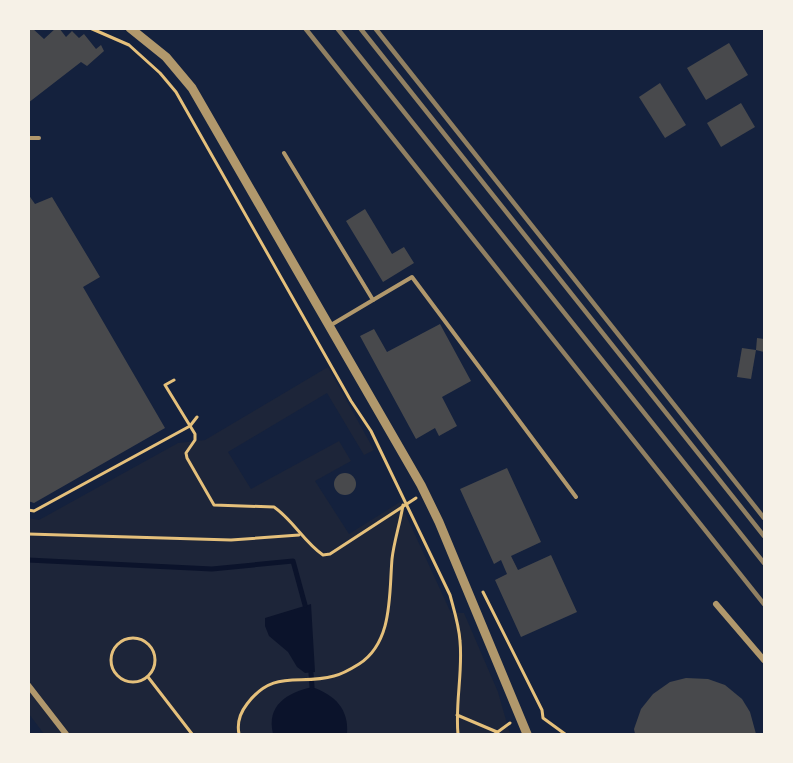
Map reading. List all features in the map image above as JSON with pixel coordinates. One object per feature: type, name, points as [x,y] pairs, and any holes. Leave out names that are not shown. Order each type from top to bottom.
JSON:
[{"type":"street","points":[[130,28],[166,57],[192,88],[424,493],[447,542],[526,735]]},
{"type":"street","points":[[716,604],[765,660]]},
{"type":"street","points":[[28,685],[66,735]]},
{"type":"lane","points":[[28,138],[39,138]]},
{"type":"lane","points":[[284,153],[373,300]]},
{"type":"lane","points":[[330,326],[412,277],[576,497]]},
{"type":"path","points":[[90,28],[129,45],[160,73],[176,92],[351,401],[371,431],[450,595],[456,615],[460,640],[456,714],[458,735]]},
{"type":"path","points":[[174,380],[165,385],[195,434],[195,440],[186,453],[187,458],[214,505],[274,507],[300,535],[323,555],[330,554],[424,493]]},
{"type":"path","points":[[28,510],[34,511],[190,426],[197,417]]},
{"type":"path","points":[[239,735],[238,726],[242,710],[262,688],[277,681],[334,676],[361,663],[374,651],[381,638],[391,592],[396,535],[405,504]]},
{"type":"path","points":[[28,534],[231,540],[300,535]]},
{"type":"path","points":[[129,638],[147,642],[152,648],[155,660],[154,668],[148,677],[140,681],[129,682],[121,679],[114,672],[111,657],[117,643],[129,638]]},
{"type":"path","points":[[148,677],[192,735]]},
{"type":"path","points":[[542,710],[543,718],[565,735]]},
{"type":"path","points":[[456,714],[497,732]]},
{"type":"shaded area","points":[[328,367],[374,450],[364,455],[327,393],[228,452],[251,489],[339,441],[351,461],[315,481],[349,534],[400,502],[451,613],[464,613],[498,692],[510,734],[44,734],[29,714],[29,518],[39,520],[178,443],[205,440]]},
{"type":"shaded area","points":[[311,604],[315,672],[305,673],[297,667],[288,652],[269,636],[265,618]]},
{"type":"shaded area","points":[[312,687],[327,694],[339,704],[346,717],[347,734],[273,734],[273,715],[280,702],[294,693]]},
{"type":"building","points":[[32,28],[44,39],[56,28],[59,28],[66,37],[72,31],[79,38],[84,34],[96,49],[101,45],[104,51],[87,66],[81,62],[28,103],[28,32]]},
{"type":"building","points":[[729,43],[748,75],[706,100],[687,68]]},
{"type":"building","points":[[660,83],[686,125],[665,138],[639,97]]},
{"type":"building","points":[[741,103],[755,127],[721,147],[707,123]]},
{"type":"building","points":[[28,194],[35,204],[52,197],[100,277],[83,287],[165,428],[34,503],[28,501]]},
{"type":"building","points":[[365,209],[392,254],[404,247],[414,263],[383,282],[346,221]]},
{"type":"building","points":[[440,324],[471,381],[442,397],[457,426],[439,436],[435,428],[416,439],[360,336],[374,329],[387,352]]},
{"type":"building","points":[[757,338],[764,339],[764,352],[756,350]]},
{"type":"building","points":[[742,348],[756,350],[751,379],[737,377]]},
{"type":"building","points":[[507,468],[541,542],[511,556],[518,570],[551,555],[577,612],[521,637],[495,580],[507,574],[501,560],[494,564],[460,489]]},
{"type":"building","points":[[341,473],[349,473],[356,480],[356,488],[349,495],[341,495],[334,488],[334,480]]},
{"type":"building","points":[[686,678],[708,679],[725,685],[742,699],[750,712],[756,734],[635,734],[634,729],[641,709],[653,694],[670,682]]},
{"type":"waterway","points":[[28,560],[212,569],[293,561],[305,605]]},
{"type":"waterway","points":[[311,673],[312,687]]},
{"type":"railway","points":[[305,28],[764,604]]},
{"type":"railway","points":[[337,28],[764,563]]},
{"type":"railway","points":[[360,28],[764,536]]},
{"type":"railway","points":[[375,28],[764,518]]}]
